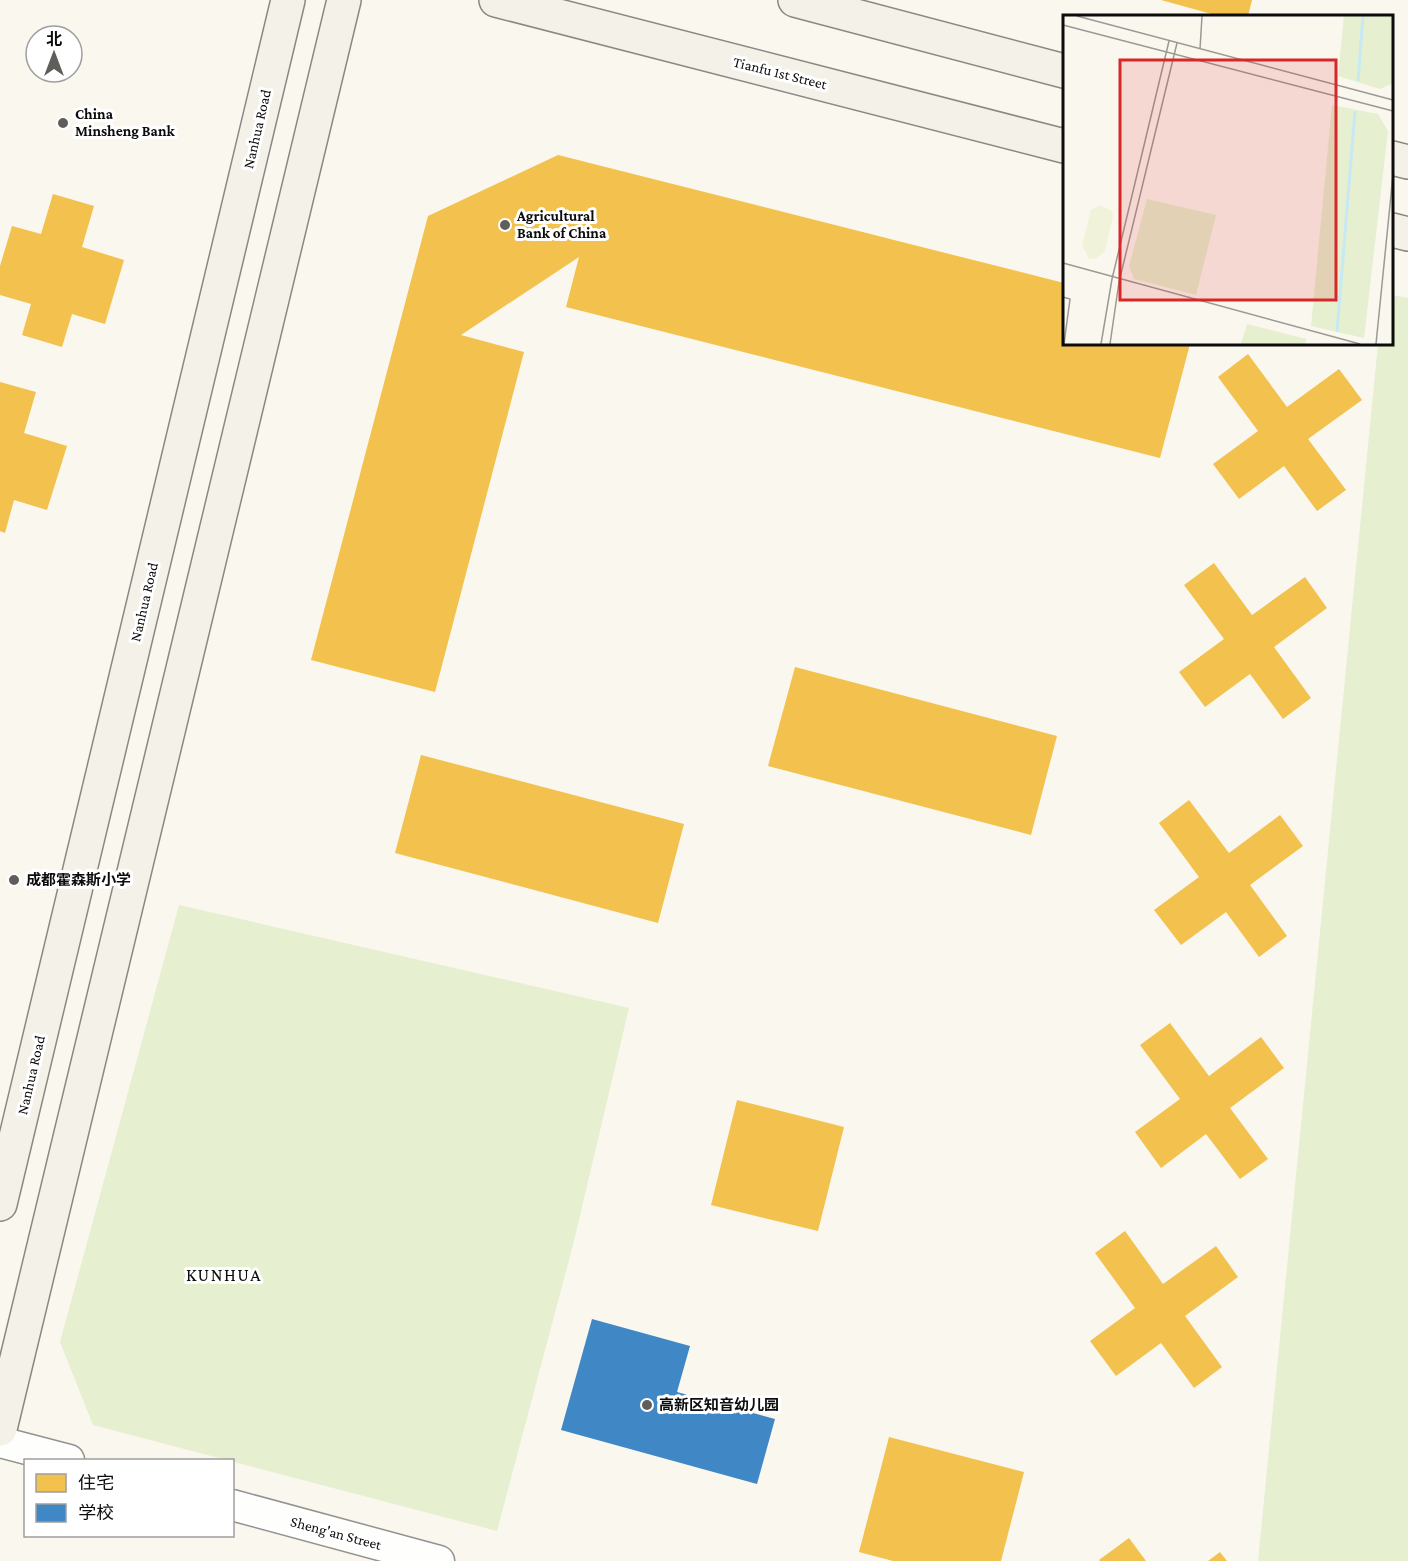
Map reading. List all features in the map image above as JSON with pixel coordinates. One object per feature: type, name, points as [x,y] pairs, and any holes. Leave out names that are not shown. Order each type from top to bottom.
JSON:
[{"type":"street","name":"Nanhua Road","points":[[0,1204],[288,0]]},
{"type":"street","points":[[0,1429],[344,0]]},
{"type":"street","name":"Tianfu 1st Street","points":[[496,0],[1063,145]]},
{"type":"street","points":[[795,0],[1063,71]]},
{"type":"street","points":[[1393,158],[1408,162]]},
{"type":"street","points":[[1393,230],[1408,234]]},
{"type":"street","points":[[0,1442],[62,1459]]},
{"type":"street","name":"Sheng'an Street","points":[[234,1506],[439,1561]]},
{"type":"green space","points":[[1393,295],[1408,298],[1408,1561],[1258,1561],[1378,345],[1393,345]]},
{"type":"green space","points":[[179,905],[629,1008],[574,1241],[497,1531],[234,1462],[234,1459],[223,1459],[93,1425],[60,1342]]},
{"type":"building: 住宅","points":[[1161,0],[1252,0],[1248,15],[1215,15]]},
{"type":"building: 住宅","points":[[558,155],[1063,283],[1063,345],[1190,345],[1160,458],[566,307],[579,257],[461,335],[524,352],[435,692],[311,660],[428,216]]},
{"type":"building: 住宅","points":[[53,194],[94,206],[82,247],[124,260],[105,324],[72,314],[62,347],[22,335],[31,304],[0,295],[0,266],[12,226],[41,234]]},
{"type":"building: 住宅","points":[[1248,354],[1287,407],[1339,369],[1362,400],[1308,439],[1346,490],[1317,511],[1284,466],[1239,499],[1213,464],[1258,431],[1218,377]]},
{"type":"building: 住宅","points":[[0,382],[36,392],[24,433],[67,446],[47,510],[14,500],[5,533],[0,531]]},
{"type":"building: 住宅","points":[[1214,563],[1252,615],[1305,577],[1327,608],[1274,647],[1311,698],[1283,719],[1250,674],[1205,707],[1179,672],[1224,639],[1184,585]]},
{"type":"building: 住宅","points":[[795,667],[1057,736],[1031,835],[768,766]]},
{"type":"building: 住宅","points":[[421,755],[684,824],[658,923],[395,853]]},
{"type":"building: 住宅","points":[[1189,800],[1229,853],[1280,815],[1303,846],[1250,885],[1287,936],[1259,957],[1226,912],[1181,945],[1154,910],[1199,877],[1159,823]]},
{"type":"building: 住宅","points":[[1170,1023],[1209,1076],[1261,1037],[1284,1068],[1230,1108],[1268,1159],[1240,1179],[1206,1134],[1161,1168],[1135,1132],[1180,1099],[1140,1045]]},
{"type":"building: 住宅","points":[[737,1100],[844,1127],[818,1231],[711,1205]]},
{"type":"building: 住宅","points":[[1125,1231],[1163,1284],[1216,1246],[1238,1277],[1185,1316],[1222,1367],[1194,1388],[1161,1343],[1116,1376],[1090,1341],[1135,1308],[1095,1253]]},
{"type":"building: 住宅","points":[[889,1437],[1024,1472],[1001,1561],[893,1561],[859,1552]]},
{"type":"building: 住宅","points":[[1129,1538],[1146,1561],[1099,1560]]},
{"type":"building: 住宅","points":[[1220,1552],[1227,1561],[1208,1561]]},
{"type":"building: 学校","name":"高新区知音幼儿园","points":[[592,1319],[690,1346],[677,1392],[775,1419],[757,1484],[561,1430]]},
{"type":"place","name":"China Minsheng Bank","points":[[63,123]]},
{"type":"place","name":"Agricultural Bank of China","points":[[505,225]]},
{"type":"place","name":"成都霍森斯小学","points":[[14,880]]},
{"type":"place","name":"高新区知音幼儿园","points":[[647,1405]]},
{"type":"district","name":"KUNHUA","points":[[224,1275]]}]
